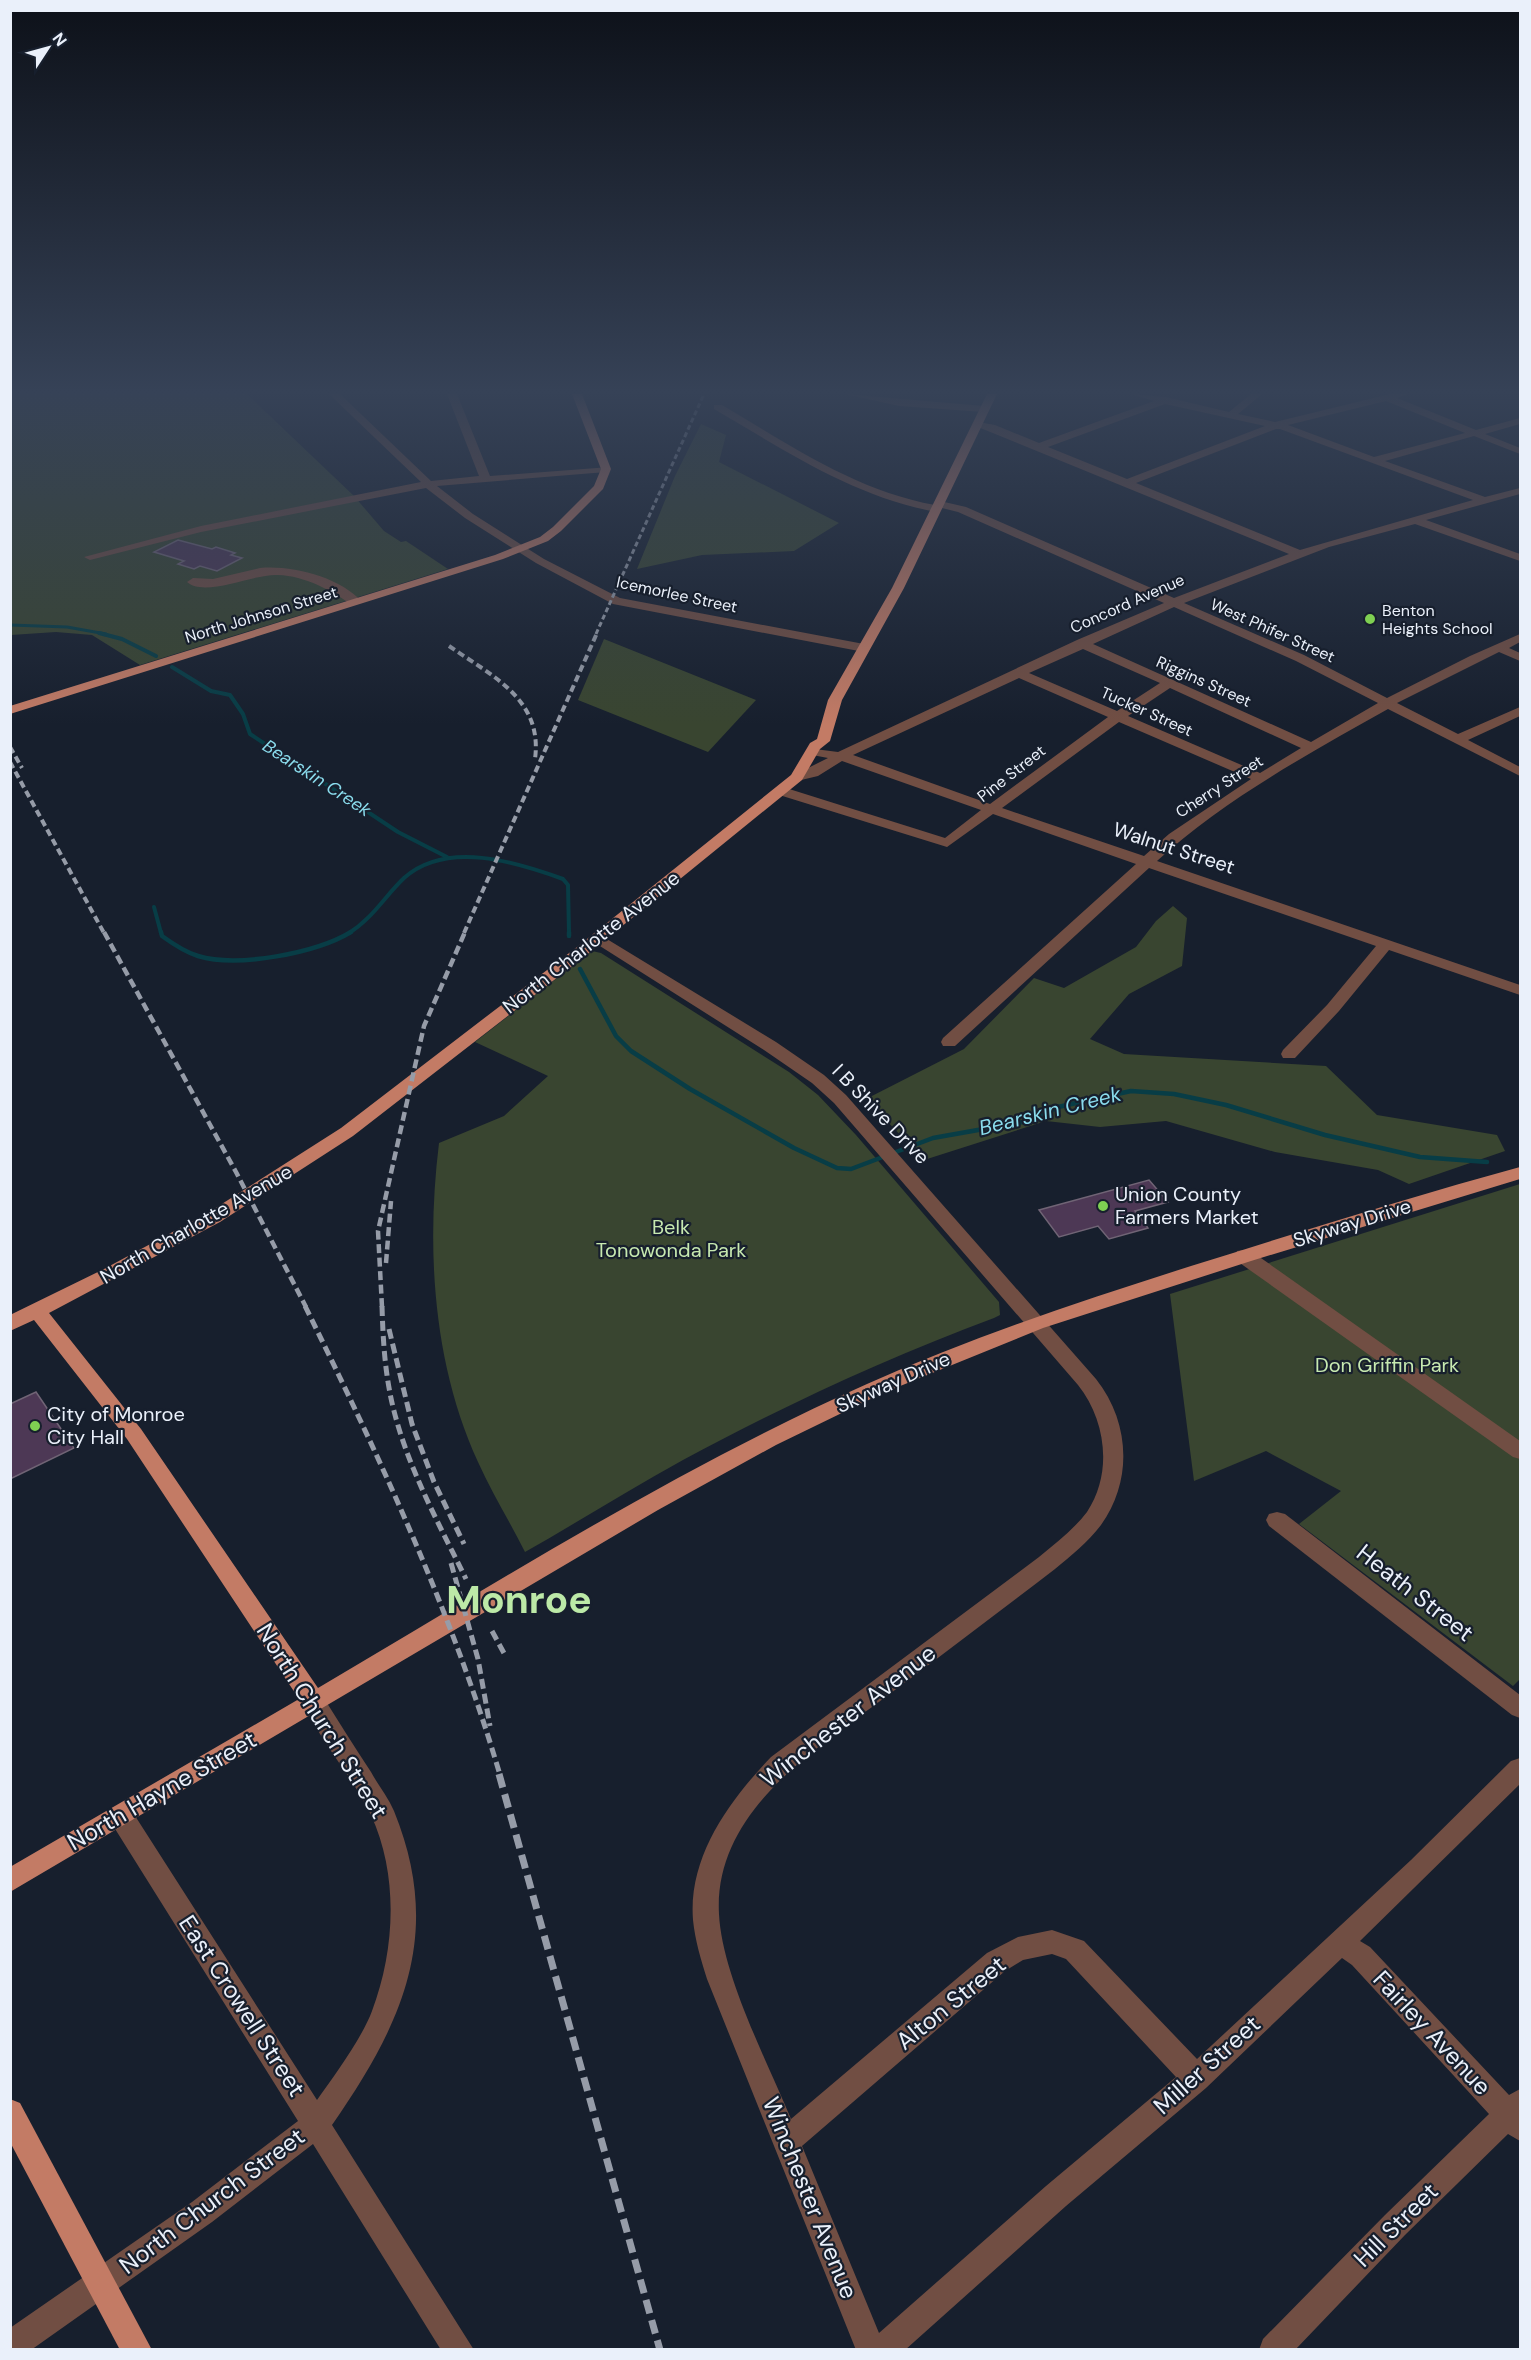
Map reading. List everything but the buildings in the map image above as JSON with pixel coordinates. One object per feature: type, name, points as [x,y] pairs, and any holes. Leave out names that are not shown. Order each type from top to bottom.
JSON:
[{"type":"main road","name":"North Johnson Street","points":[[10,710],[521,549],[544,539],[580,504]]},
{"type":"main road","points":[[819,748],[835,700],[898,588],[939,506]]},
{"type":"main road","name":"North Charlotte Avenue","points":[[10,1324],[111,1274],[213,1218],[299,1165],[450,1053],[797,777],[810,770],[819,748]]},
{"type":"main road","name":"Skyway Drive","points":[[314,1702],[769,1439],[904,1376],[1036,1323],[1244,1256],[1521,1173]]},
{"type":"main road","name":"North Church Street","points":[[37,1311],[134,1434],[314,1702]]},
{"type":"main road","name":"North Hayne Street","points":[[10,1881],[314,1702]]},
{"type":"main road","points":[[10,2113],[137,2349]]},
{"type":"street","points":[[90,557],[201,529],[326,504]]},
{"type":"street","name":"Icemorlee Street","points":[[454,504],[521,549],[617,601],[864,648]]},
{"type":"street","name":"West Phifer Street","points":[[909,504],[962,508],[1300,658],[1386,705],[1521,772]]},
{"type":"street","points":[[1178,504],[1299,554]]},
{"type":"street","name":"Concord Avenue","points":[[797,777],[813,773],[841,756],[1171,602],[1299,554],[1471,504]]},
{"type":"street","points":[[1414,520],[1521,558]]},
{"type":"street","points":[[193,582],[218,584],[261,572],[279,571],[332,587],[356,602]]},
{"type":"street","name":"Cherry Street","points":[[949,1041],[1174,837],[1262,779],[1386,705],[1521,638]]},
{"type":"street","name":"Riggins Street","points":[[1081,643],[1313,748]]},
{"type":"street","points":[[1499,648],[1521,657]]},
{"type":"street","name":"Tucker Street","points":[[1019,673],[1262,779]]},
{"type":"street","name":"Pine Street","points":[[781,791],[943,844],[950,842],[994,810],[1082,740],[1170,683]]},
{"type":"street","points":[[1456,740],[1521,711]]},
{"type":"street","name":"Walnut Street","points":[[819,748],[1521,990]]},
{"type":"street","name":"I B Shive Drive","points":[[597,938],[799,1066],[840,1099],[872,1132],[1036,1323]]},
{"type":"street","points":[[1289,1054],[1333,1008],[1387,943]]},
{"type":"street","points":[[1244,1256],[1521,1451]]},
{"type":"street","name":"Winchester Avenue","points":[[870,2349],[717,1968],[708,1936],[706,1902],[712,1866],[732,1822],[751,1793],[780,1764],[1047,1563],[1083,1532],[1108,1496],[1114,1470],[1114,1450],[1106,1413],[1099,1398],[1036,1323]]},
{"type":"street","name":"Heath Street","points":[[1277,1520],[1521,1708]]},
{"type":"street","name":"North Church Street","points":[[10,2346],[275,2158],[318,2122],[341,2090],[383,2018],[401,1955],[403,1910],[400,1869],[382,1812],[314,1702]]},
{"type":"street","name":"Miller Street","points":[[882,2349],[1056,2196],[1196,2078],[1341,1943],[1521,1768]]},
{"type":"street","name":"East Crowell Street","points":[[121,1816],[318,2122],[459,2349]]},
{"type":"street","name":"Alton Street","points":[[787,2140],[996,1962],[1018,1949],[1052,1942],[1075,1950],[1196,2078]]},
{"type":"street","name":"Fairley Avenue","points":[[1341,1943],[1361,1956],[1516,2114]]},
{"type":"street","name":"Hill Street","points":[[1274,2349],[1516,2114]]},
{"type":"green space","points":[[11,504],[361,504],[384,531],[401,542],[406,541],[448,569],[140,665],[92,635],[56,632],[11,635]]},
{"type":"green space","points":[[664,504],[802,504],[839,523],[794,551],[702,555],[637,569]]},
{"type":"green space","points":[[604,639],[756,700],[708,752],[578,700]]},
{"type":"green space","points":[[1173,906],[1187,918],[1182,966],[1129,994],[1090,1039],[1124,1054],[1326,1066],[1377,1115],[1497,1135],[1505,1151],[1409,1184],[1378,1170],[1275,1152],[1166,1121],[1100,1127],[1046,1121],[924,1160],[866,1099],[964,1049],[1034,978],[1064,988],[1136,947],[1156,921]]},
{"type":"green space","name":"Belk Tonowonda Park","points":[[592,951],[601,953],[789,1072],[818,1095],[856,1135],[999,1302],[1000,1315],[875,1366],[759,1421],[663,1471],[525,1552],[483,1474],[463,1425],[442,1346],[437,1306],[433,1224],[439,1143],[504,1116],[548,1076],[475,1042]]},
{"type":"green space","name":"Don Griffin Park","points":[[1520,1184],[1520,1679],[1513,1686],[1299,1524],[1341,1491],[1266,1451],[1194,1481],[1170,1294]]},
{"type":"waterway","name":"Bearskin Creek","points":[[10,625],[67,627],[106,634]]},
{"type":"waterway","name":"Bearskin Creek","points":[[99,633],[122,639],[156,656]]},
{"type":"waterway","name":"Bearskin Creek","points":[[172,667],[211,691],[230,695],[243,714],[250,734],[398,832],[447,857]]},
{"type":"waterway","name":"Bearskin Creek","points":[[349,933],[372,914],[404,878],[421,866],[461,857],[503,861],[563,879],[568,885],[569,933]]},
{"type":"waterway","name":"Bearskin Creek","points":[[154,907],[161,933]]},
{"type":"waterway","name":"Bearskin Creek","points":[[161,932],[162,936],[179,948],[198,956],[234,960],[298,952],[336,940],[351,932]]},
{"type":"waterway","name":"Bearskin Creek","points":[[580,969],[616,1036],[631,1051],[690,1089],[794,1148],[837,1168],[851,1169],[933,1138],[1034,1120],[1058,1107],[1131,1091],[1174,1094],[1226,1105],[1325,1135],[1420,1157],[1487,1162]]},
{"type":"railway","points":[[596,634],[654,504]]},
{"type":"railway","points":[[464,933],[597,633]]},
{"type":"railway","points":[[449,646],[497,679],[523,705],[531,720],[535,738],[535,759]]},
{"type":"railway","points":[[10,747],[22,768]]},
{"type":"railway","points":[[10,762],[104,933]]},
{"type":"railway","points":[[104,932],[236,1172],[306,1307]]},
{"type":"railway","points":[[382,1307],[378,1231],[424,1026],[465,932]]},
{"type":"railway","points":[[386,1263],[391,1201]]},
{"type":"railway","points":[[305,1306],[413,1536],[460,1654],[500,1775]]},
{"type":"railway","points":[[382,1306],[387,1372],[400,1433],[426,1496],[466,1579]]},
{"type":"railway","points":[[389,1329],[412,1424],[434,1482],[464,1544]]},
{"type":"railway","points":[[451,1563],[478,1659],[490,1726]]},
{"type":"railway","points":[[492,1631],[505,1655]]},
{"type":"railway","points":[[499,1774],[660,2350]]},
{"type":"place","name":"Benton Heights School","points":[[1370,619]]},
{"type":"place","name":"Union County Farmers Market","points":[[1103,1206]]},
{"type":"place","name":"City of Monroe City Hall","points":[[35,1426]]},
{"type":"district","name":"Monroe","points":[[519,1599]]}]
